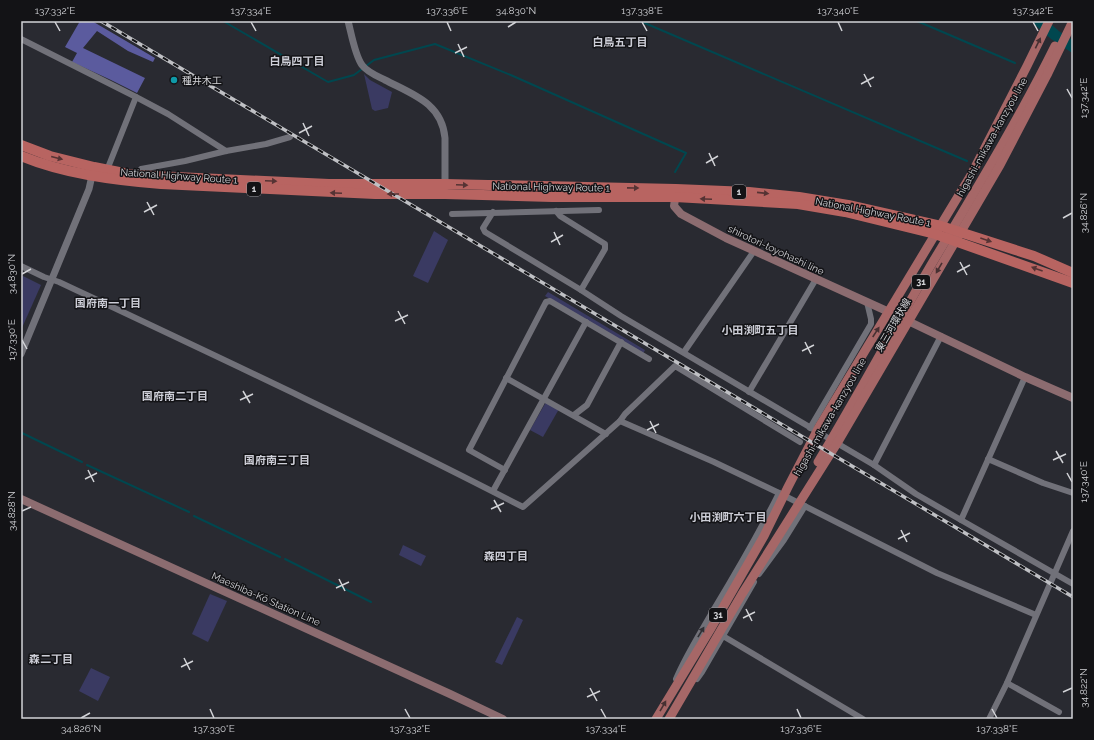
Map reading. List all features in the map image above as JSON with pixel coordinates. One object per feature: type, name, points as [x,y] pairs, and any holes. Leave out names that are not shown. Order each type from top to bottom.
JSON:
[{"type":"highway","name":"National Highway Route 1","points":[[21,145],[93,172],[107,170],[134,175],[364,184],[395,183],[445,189],[676,193],[750,192],[799,197],[848,205],[1034,256],[1073,273]]},
{"type":"highway","name":"National Highway Route 1","points":[[21,156],[43,165],[93,172],[133,182],[375,194],[410,194],[445,189]]},
{"type":"highway","name":"National Highway Route 1","points":[[958,236],[1073,283]]},
{"type":"main road","name":"東三河環状線","points":[[722,634],[769,539],[788,487],[820,427],[971,175],[1049,21]]},
{"type":"main road","name":"higashi-mikawa-kanzyou line","points":[[710,630],[737,592],[822,454],[931,265],[984,177],[1045,66],[1066,21]]},
{"type":"main road","name":"東三河環状線","points":[[769,539],[839,440],[1000,165],[1047,76],[1073,21]]},
{"type":"main road","name":"shirotori-toyohashi line","points":[[676,193],[674,206],[680,214],[726,238],[889,312]]},
{"type":"main road","points":[[908,321],[1025,377],[1073,398]]},
{"type":"main road","name":"Maeshiba-Kō Station Line","points":[[21,499],[503,719]]},
{"type":"main road","name":"higashi-mikawa-kanzyou line","points":[[656,719],[671,692],[769,539]]},
{"type":"main road","name":"higashi-mikawa-kanzyou line","points":[[669,719],[683,694],[722,634],[737,592]]},
{"type":"street","points":[[348,21],[362,65],[378,77],[422,99],[431,106],[440,118],[445,130],[446,138],[445,189]]},
{"type":"street","points":[[21,39],[136,97],[174,118],[226,151]]},
{"type":"street","points":[[107,170],[136,97]]},
{"type":"street","points":[[134,175],[141,169],[266,144],[290,137]]},
{"type":"street","points":[[21,354],[89,189],[93,172]]},
{"type":"street","points":[[452,214],[599,210]]},
{"type":"street","points":[[556,211],[560,216],[605,244],[605,249],[580,290]]},
{"type":"street","points":[[492,212],[483,228],[485,232],[621,316],[874,466],[916,494],[1073,584]]},
{"type":"street","points":[[684,352],[754,251]]},
{"type":"street","points":[[21,266],[151,325],[349,420],[523,507],[606,434],[675,366],[800,442]]},
{"type":"street","points":[[749,392],[816,279]]},
{"type":"street","points":[[505,470],[469,450],[546,302],[550,300],[649,359]]},
{"type":"street","points":[[810,428],[871,324],[872,319],[867,302]]},
{"type":"street","points":[[493,492],[586,322]]},
{"type":"street","points":[[874,466],[941,336]]},
{"type":"street","points":[[574,415],[587,405],[621,342]]},
{"type":"street","points":[[961,520],[1025,377]]},
{"type":"street","points":[[506,378],[606,434]]},
{"type":"street","points":[[620,421],[714,462],[779,493],[937,573],[1036,614]]},
{"type":"street","points":[[988,459],[1043,483],[1073,493]]},
{"type":"street","points":[[671,692],[680,668],[759,533],[779,493]]},
{"type":"street","points":[[805,506],[722,634],[863,719]]},
{"type":"street","points":[[989,719],[1007,683],[1073,531]]},
{"type":"street","points":[[1007,683],[1059,712]]},
{"type":"shaded area","points":[[80,21],[92,21],[155,58],[153,62],[128,51],[97,31],[83,48],[145,78],[137,93],[72,62],[77,53],[65,47]]},
{"type":"shaded area","points":[[364,74],[370,80],[392,92],[388,108],[375,111],[372,109]]},
{"type":"shaded area","points":[[434,231],[448,240],[428,283],[413,276]]},
{"type":"shaded area","points":[[21,275],[41,285],[21,330]]},
{"type":"shaded area","points":[[548,292],[645,350],[643,354],[545,296]]},
{"type":"shaded area","points":[[546,402],[559,409],[543,437],[530,430]]},
{"type":"shaded area","points":[[403,545],[426,556],[421,566],[399,555]]},
{"type":"shaded area","points":[[210,594],[227,601],[208,642],[192,634]]},
{"type":"shaded area","points":[[517,617],[523,620],[502,665],[495,662]]},
{"type":"shaded area","points":[[91,668],[110,677],[98,701],[79,691]]},
{"type":"waterway","points":[[223,21],[328,82],[354,75],[374,60],[435,44],[513,76],[686,153],[675,172]]},
{"type":"waterway","points":[[640,21],[967,161]]},
{"type":"waterway","points":[[917,21],[1015,63]]},
{"type":"waterway","points":[[1039,21],[1055,35],[1073,47]]},
{"type":"waterway","points":[[21,436],[22,433],[82,462]]},
{"type":"waterway","points":[[87,465],[189,512]]},
{"type":"waterway","points":[[194,516],[280,557]]},
{"type":"waterway","points":[[285,559],[371,602]]},
{"type":"railway","points":[[101,21],[1073,597]]},
{"type":"place","name":"種井木工","points":[[174,80]]},
{"type":"district","name":"白鳥五丁目","points":[[620,42]]},
{"type":"district","name":"白鳥四丁目","points":[[297,61]]},
{"type":"district","name":"国府南一丁目","points":[[108,303]]},
{"type":"district","name":"小田渕町五丁目","points":[[760,330]]},
{"type":"district","name":"国府南二丁目","points":[[175,396]]},
{"type":"district","name":"国府南三丁目","points":[[277,460]]},
{"type":"district","name":"小田渕町六丁目","points":[[728,517]]},
{"type":"district","name":"森四丁目","points":[[506,556]]},
{"type":"district","name":"森二丁目","points":[[51,659]]}]
